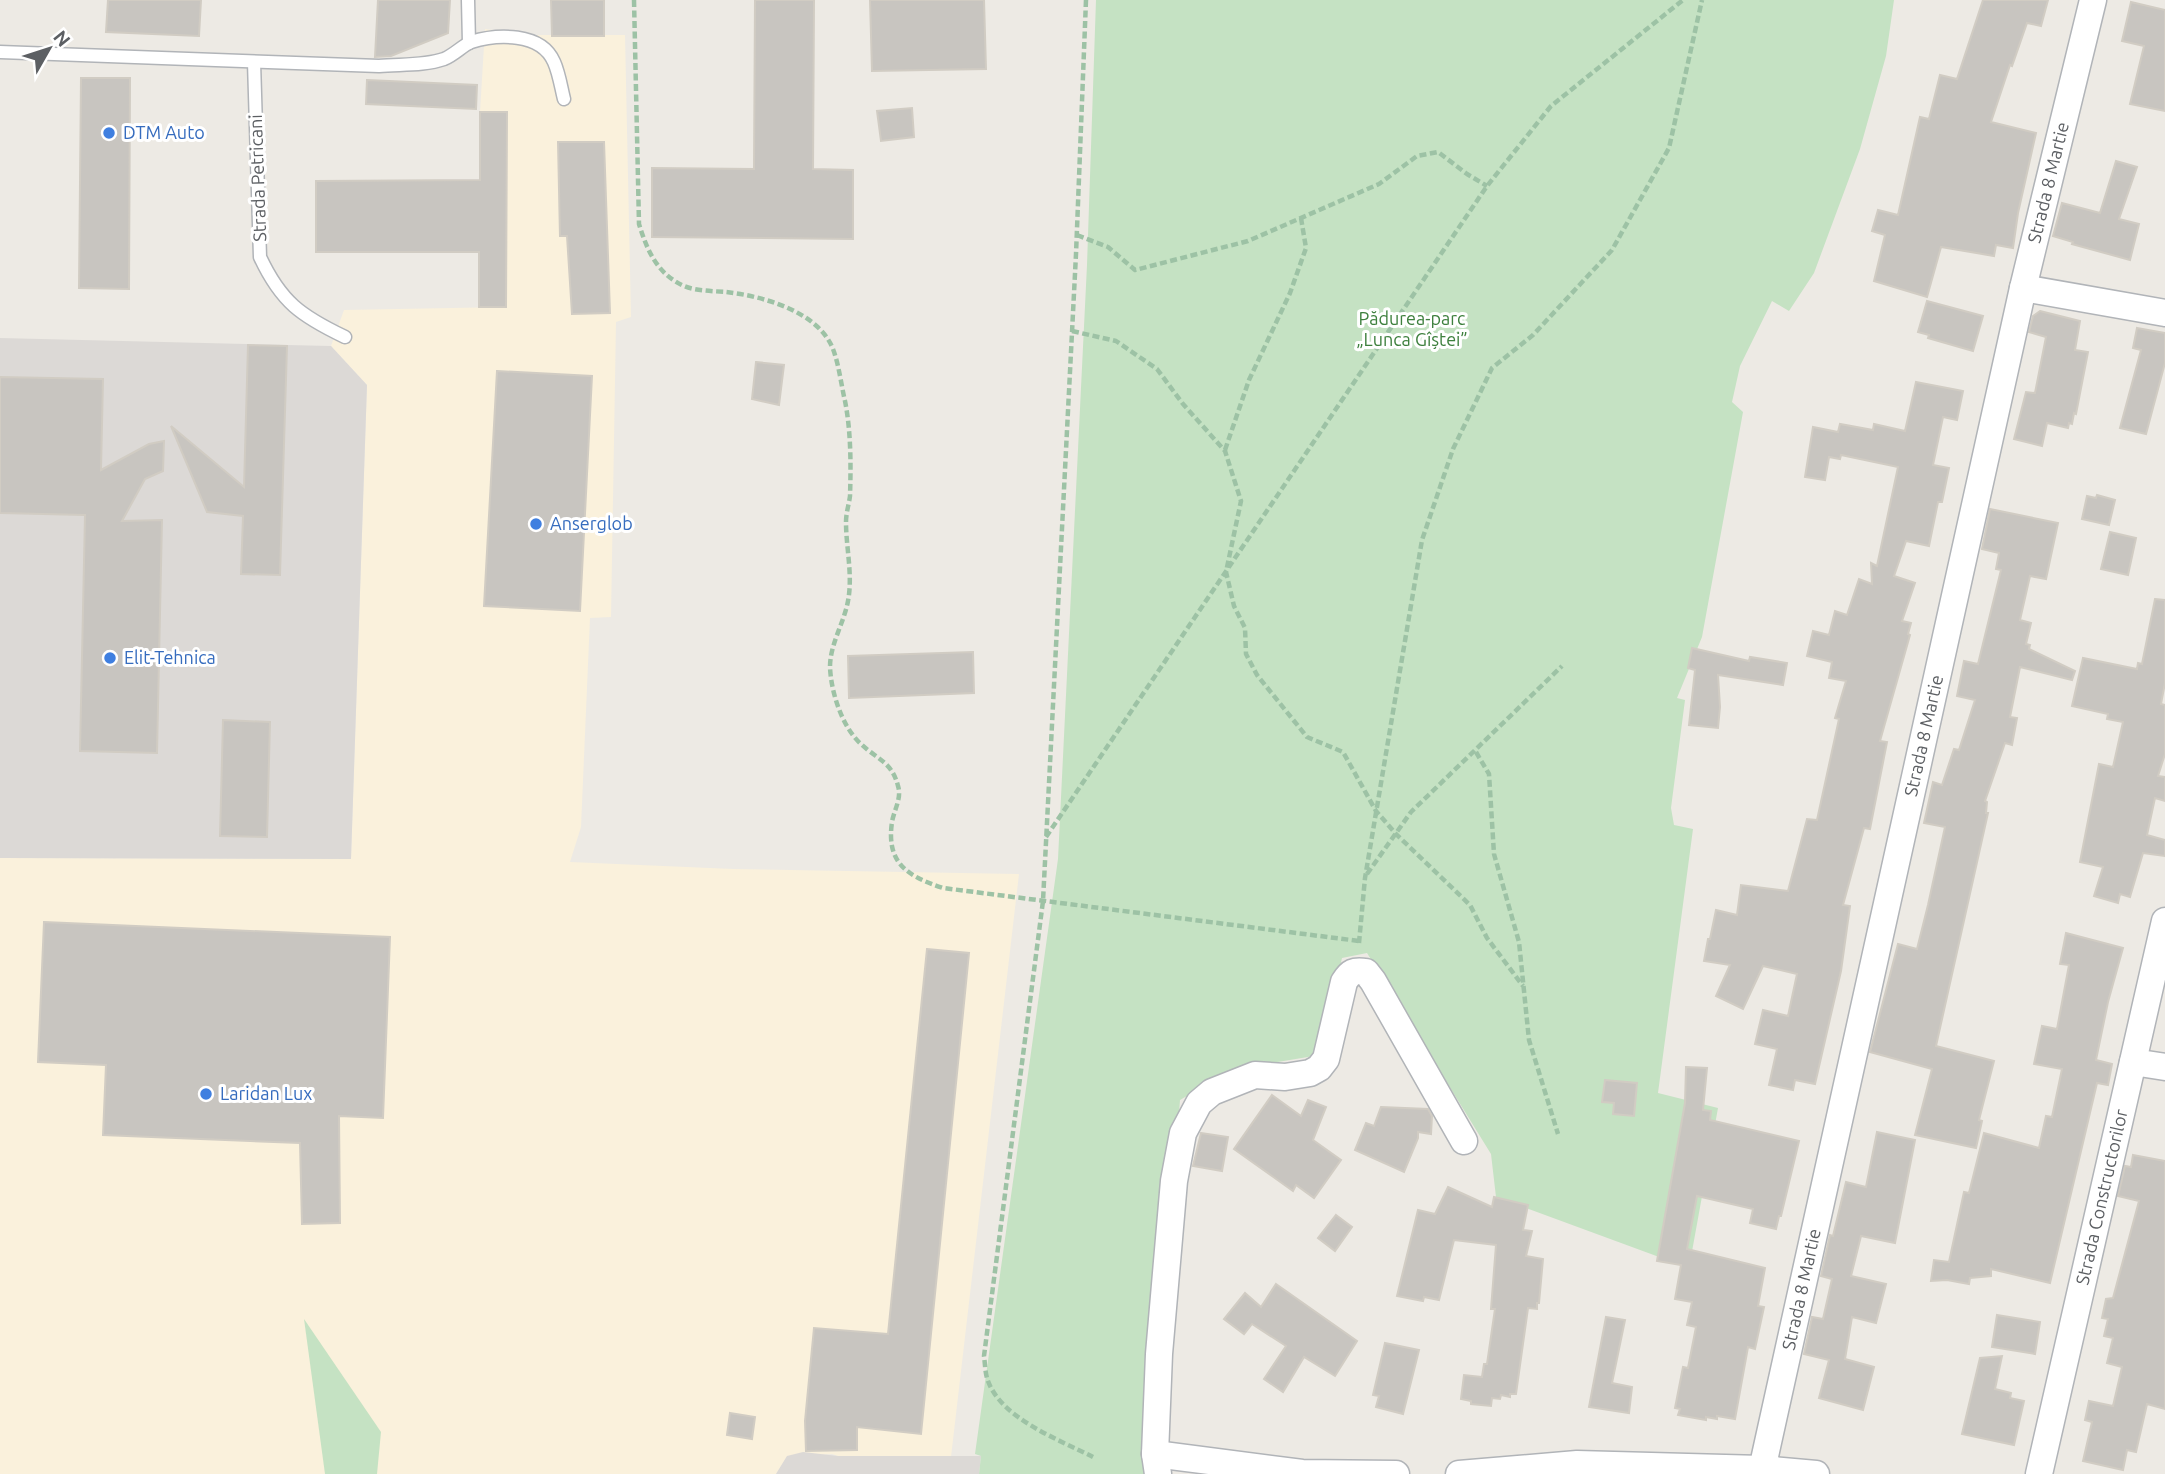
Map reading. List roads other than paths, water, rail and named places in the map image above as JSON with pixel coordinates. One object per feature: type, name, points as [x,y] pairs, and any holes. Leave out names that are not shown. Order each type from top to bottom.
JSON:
[{"type":"street","name":"Strada 8 Martie","points":[[1762,1471],[2022,288],[2093,0]]},
{"type":"street","points":[[2022,288],[2165,313]]},
{"type":"street","name":"Strada Constructorilor","points":[[2039,1474],[2165,921]]},
{"type":"street","points":[[1396,1474],[1301,1474],[1157,1464],[1159,1354],[1177,1155],[1183,1133],[1199,1103],[1212,1092],[1255,1075],[1300,1075],[1319,1068],[1326,1059],[1344,982],[1350,973],[1357,970],[1366,972],[1373,981],[1464,1141]]},
{"type":"street","points":[[2133,1062],[2165,1067]]},
{"type":"street","points":[[1459,1474],[1577,1464],[1816,1474]]},
{"type":"lane","points":[[468,0],[468,43]]},
{"type":"lane","points":[[0,52],[379,66],[444,59],[468,43],[496,36],[510,36],[538,44],[554,60],[564,99]]},
{"type":"lane","name":"Strada Petricani","points":[[254,62],[260,257],[272,283],[295,308],[316,323],[345,337]]},
{"type":"place","name":"DTM Auto","points":[[109,133]]},
{"type":"place","name":"Anserglob","points":[[536,524]]},
{"type":"place","name":"Elit-Tehnica","points":[[110,658]]},
{"type":"place","name":"Laridan Lux","points":[[206,1094]]},
{"type":"park label","name":"Pădurea-parc „Lunca Gîștei”","points":[[1412,329]]}]
